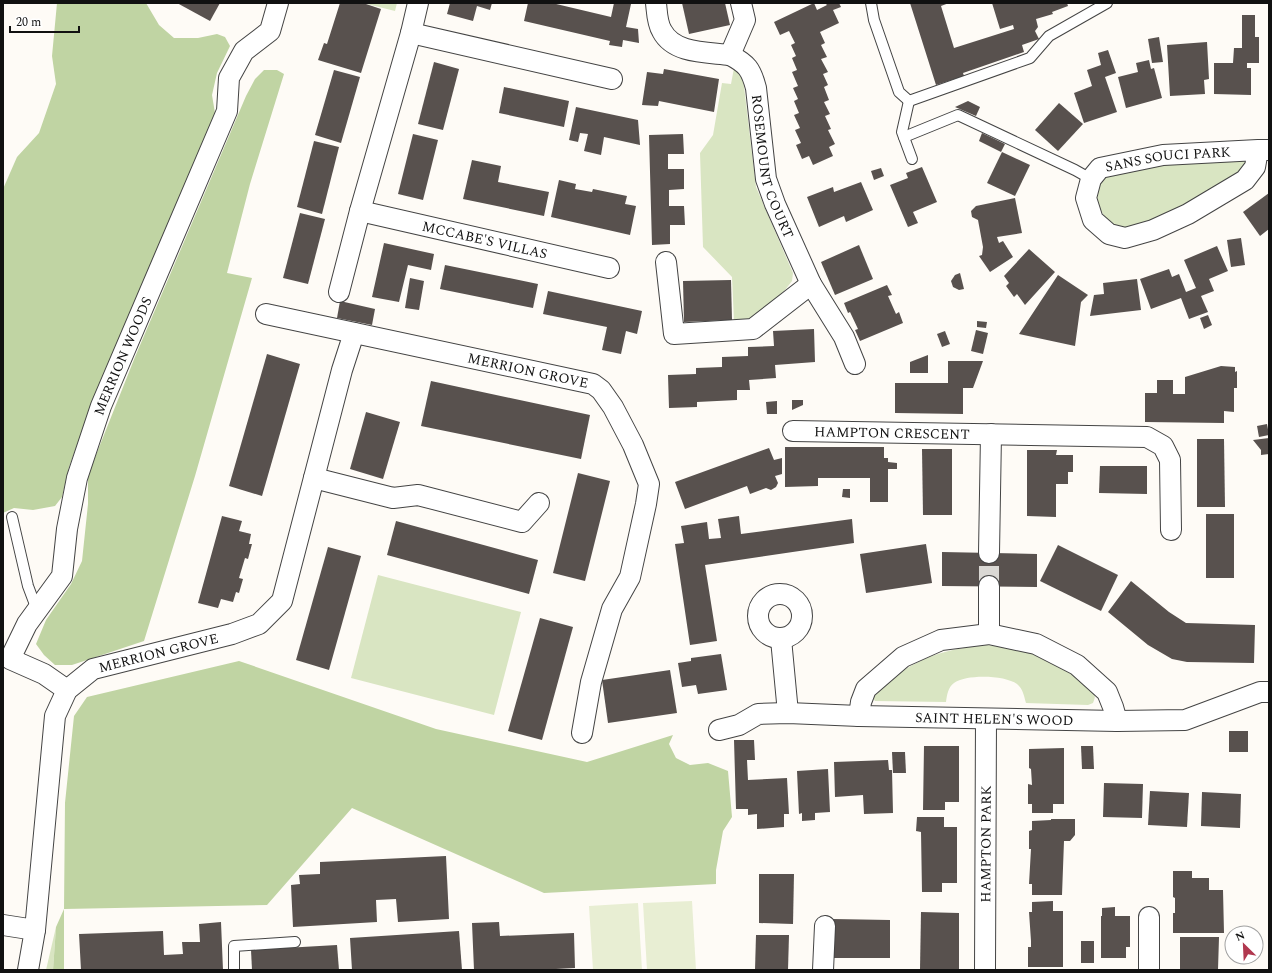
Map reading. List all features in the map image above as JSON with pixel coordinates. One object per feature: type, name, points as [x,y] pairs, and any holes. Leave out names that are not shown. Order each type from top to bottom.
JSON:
[{"type":"street","name":"MERRION WOODS","points":[[67,690],[44,674],[7,658],[27,624],[62,576],[67,529],[77,478],[101,406],[227,111],[229,78],[244,51],[270,31],[278,3]]},
{"type":"street","points":[[339,292],[418,3]]},
{"type":"street","name":"ROSEMOUNT COURT","points":[[656,3],[661,30],[669,40],[679,47],[730,55],[743,62],[753,75],[756,88],[766,179],[775,204],[811,284],[844,337],[855,364]]},
{"type":"street","points":[[730,55],[745,20],[741,3]]},
{"type":"street","points":[[411,33],[612,79]]},
{"type":"street","name":"SANS SOUCI PARK","points":[[1264,150],[1255,167],[1245,180],[1188,214],[1153,230],[1125,238],[1109,234],[1093,220],[1086,198],[1090,179],[1100,168],[1163,155],[1264,150]]},
{"type":"street","name":"MCCABE'S VILLAS","points":[[360,211],[609,268]]},
{"type":"street","points":[[666,262],[674,334],[753,329],[811,284]]},
{"type":"street","name":"MERRION GROVE","points":[[266,314],[593,384],[601,390],[613,407],[633,446],[649,484],[630,577],[612,609],[591,682],[582,733]]},
{"type":"street","name":"MERRION GROVE","points":[[28,970],[35,930],[55,716],[67,690],[93,669],[232,634],[259,624],[282,601],[342,370],[354,333]]},
{"type":"street","name":"HAMPTON CRESCENT","points":[[793,431],[1147,436],[1163,446],[1170,460],[1171,530]]},
{"type":"street","points":[[990,553],[991,434]]},
{"type":"street","points":[[314,478],[393,498],[418,494],[522,522],[539,503]]},
{"type":"street","points":[[989,586],[989,634]]},
{"type":"street","points":[[860,716],[861,702],[866,689],[903,657],[942,640],[989,634],[1036,644],[1076,665],[1107,692],[1117,721]]},
{"type":"street","points":[[781,639],[788,713]]},
{"type":"street","name":"SAINT HELEN'S WOOD","points":[[719,730],[739,725],[758,714],[788,713],[986,719],[1117,721],[1185,720],[1260,692],[1269,692]]},
{"type":"street","name":"HAMPTON PARK","points":[[985,970],[986,719]]},
{"type":"street","points":[[1149,917],[1149,970]]},
{"type":"street","points":[[3,925],[35,930]]},
{"type":"street","points":[[823,970],[825,926]]},
{"type":"lane","points":[[871,3],[874,20],[899,92],[909,101]]},
{"type":"lane","points":[[909,101],[1030,58],[1049,36],[1107,3]]},
{"type":"lane","points":[[909,101],[902,132],[912,159]]},
{"type":"lane","points":[[904,137],[958,115],[1075,170],[1090,179]]},
{"type":"lane","points":[[12,518],[28,586],[37,610]]},
{"type":"lane","points":[[234,970],[234,946],[295,942]]},
{"type":"green space","points":[[57,3],[146,3],[159,25],[174,38],[198,38],[217,34],[225,37],[230,46],[217,73],[212,95],[216,119],[95,395],[69,467],[62,497],[55,506],[33,510],[14,508],[3,513],[3,189],[17,157],[39,133],[56,84],[52,56]]},
{"type":"green space","points":[[363,3],[397,3],[395,11]]},
{"type":"green space","points":[[734,68],[743,78],[756,187],[793,273],[792,281],[785,290],[755,318],[734,322],[732,277],[703,247],[700,153],[713,135],[722,83],[731,84]]},
{"type":"green space","points":[[264,70],[277,70],[284,74],[250,184],[227,273],[252,278],[195,476],[144,641],[72,665],[55,665],[44,655],[36,644],[46,620],[71,584],[82,561],[88,504],[88,475],[135,357],[246,96],[255,79]]},
{"type":"green space","points":[[1244,157],[1246,166],[1225,182],[1167,214],[1135,227],[1123,229],[1116,227],[1109,222],[1104,215],[1097,198],[1097,189],[1100,182],[1113,173],[1146,166]]},
{"type":"green space","points":[[378,575],[521,612],[494,715],[351,678]]},
{"type":"green space","points":[[987,645],[1024,651],[1050,660],[1068,671],[1091,689],[1095,696],[1093,703],[1088,705],[1026,703],[1022,690],[1017,684],[995,677],[967,678],[954,683],[949,689],[946,702],[875,701],[873,698],[886,683],[918,662],[961,648]]},
{"type":"green space","points":[[239,661],[436,729],[587,762],[673,735],[669,744],[676,758],[690,765],[708,763],[728,771],[732,817],[723,831],[716,870],[716,884],[544,893],[352,808],[267,905],[64,909],[65,803],[74,716],[87,697]]},
{"type":"green space","points":[[692,901],[696,970],[647,970],[643,903]]},
{"type":"green space","points":[[638,903],[642,970],[593,970],[589,906]]},
{"type":"green space","points":[[64,909],[64,970],[53,970],[56,927]]},
{"type":"green space","points":[[56,927],[53,970],[46,970]]},
{"type":"building","points":[[177,3],[220,3],[210,21]]},
{"type":"building","points":[[340,3],[363,3],[381,9],[361,73],[318,60],[324,43],[327,44]]},
{"type":"building","points":[[450,3],[492,3],[490,10],[477,6],[473,21],[447,14]]},
{"type":"building","points":[[528,3],[552,3],[611,17],[614,3],[631,4],[626,27],[638,29],[639,43],[623,40],[622,47],[609,45],[610,41],[524,21]]},
{"type":"building","points":[[682,3],[725,3],[730,25],[689,34]]},
{"type":"building","points":[[814,3],[817,10],[827,5],[827,3],[839,3],[841,7],[833,10],[839,23],[820,32],[825,43],[821,45],[827,57],[821,59],[828,72],[823,74],[828,85],[824,87],[829,100],[824,102],[830,114],[825,116],[831,129],[828,130],[835,144],[829,147],[833,156],[813,165],[809,156],[802,159],[796,145],[801,143],[795,130],[800,128],[794,115],[799,113],[794,101],[798,99],[793,88],[798,86],[792,72],[797,70],[792,58],[796,56],[791,45],[795,43],[789,31],[780,35],[774,22]]},
{"type":"building","points":[[910,3],[949,3],[941,6],[954,48],[1014,29],[1013,25],[1000,29],[992,3],[1067,3],[1068,6],[1052,12],[1053,14],[1036,19],[1038,27],[1035,31],[1039,39],[1022,45],[1024,52],[963,73],[964,76],[936,85]]},
{"type":"building","points":[[1242,15],[1255,15],[1255,37],[1259,37],[1259,63],[1247,63],[1247,68],[1251,68],[1251,95],[1214,94],[1214,63],[1233,63],[1234,48],[1242,48]]},
{"type":"building","points":[[1159,37],[1163,62],[1152,63],[1148,39]]},
{"type":"building","points":[[1207,42],[1209,79],[1204,80],[1205,94],[1170,96],[1167,45]]},
{"type":"building","points":[[1108,50],[1116,73],[1105,77],[1117,112],[1084,123],[1074,93],[1092,86],[1087,70],[1101,65],[1098,53]]},
{"type":"building","points":[[1149,60],[1151,69],[1154,68],[1162,98],[1126,108],[1118,77],[1138,72],[1136,63]]},
{"type":"building","points":[[434,62],[459,69],[443,130],[418,124]]},
{"type":"building","points":[[664,69],[719,79],[714,112],[659,101],[658,106],[642,105],[647,72],[663,74]]},
{"type":"building","points":[[334,70],[360,77],[341,143],[315,135]]},
{"type":"building","points":[[504,87],[569,101],[564,127],[499,113]]},
{"type":"building","points":[[968,101],[980,107],[976,116],[955,107]]},
{"type":"building","points":[[1059,103],[1083,124],[1058,151],[1035,130]]},
{"type":"building","points":[[576,107],[638,120],[640,145],[604,137],[601,155],[584,151],[588,134],[580,133],[578,142],[569,140]]},
{"type":"building","points":[[982,133],[1005,144],[1001,152],[979,141]]},
{"type":"building","points":[[413,134],[438,140],[423,200],[398,194]]},
{"type":"building","points":[[683,134],[684,154],[668,154],[668,169],[684,169],[684,189],[669,190],[669,206],[684,206],[685,225],[670,225],[670,244],[652,245],[649,135]]},
{"type":"building","points":[[314,141],[339,147],[322,214],[297,207]]},
{"type":"building","points":[[1002,152],[1030,165],[1015,196],[987,183]]},
{"type":"building","points":[[472,160],[501,166],[498,182],[549,192],[544,216],[463,199]]},
{"type":"building","points":[[922,167],[937,202],[913,212],[918,223],[908,227],[890,185],[908,178],[906,173]]},
{"type":"building","points":[[881,168],[884,176],[874,180],[871,171]]},
{"type":"building","points":[[559,180],[576,184],[575,189],[592,192],[593,189],[627,196],[625,204],[636,206],[630,235],[551,217]]},
{"type":"building","points":[[861,182],[873,210],[846,222],[844,216],[819,227],[807,197],[833,187],[834,192]]},
{"type":"building","points":[[1269,193],[1269,229],[1260,236],[1243,212]]},
{"type":"building","points":[[1015,198],[1022,233],[997,237],[999,243],[1003,241],[1013,257],[990,272],[979,256],[982,255],[983,247],[978,220],[972,217],[971,211],[976,206]]},
{"type":"building","points":[[300,213],[325,219],[308,284],[283,278]]},
{"type":"building","points":[[1241,238],[1245,265],[1231,267],[1227,240]]},
{"type":"building","points":[[384,243],[434,254],[431,270],[408,265],[399,302],[372,297]]},
{"type":"building","points":[[859,245],[873,279],[835,295],[821,262]]},
{"type":"building","points":[[1217,246],[1228,271],[1209,279],[1214,291],[1201,296],[1208,312],[1189,319],[1181,298],[1151,309],[1140,279],[1169,269],[1172,277],[1179,274],[1186,292],[1196,288],[1184,260]]},
{"type":"building","points":[[1029,249],[1055,272],[1025,305],[1017,294],[1014,297],[1006,286],[1009,283],[1004,276]]},
{"type":"building","points":[[445,265],[538,284],[533,308],[440,289]]},
{"type":"building","points":[[960,273],[964,289],[959,290],[953,287],[951,281],[955,275]]},
{"type":"building","points":[[1058,275],[1088,295],[1081,302],[1075,346],[1019,334]]},
{"type":"building","points":[[410,278],[424,281],[419,310],[405,308]]},
{"type":"building","points":[[1137,279],[1141,310],[1090,316],[1094,295],[1104,294],[1103,283]]},
{"type":"building","points":[[731,280],[732,320],[684,322],[683,281]]},
{"type":"building","points":[[887,285],[892,295],[888,296],[896,314],[899,312],[903,323],[860,341],[855,330],[858,329],[850,312],[848,313],[844,303]]},
{"type":"building","points":[[548,291],[642,311],[637,334],[626,331],[621,354],[602,350],[607,327],[543,314]]},
{"type":"building","points":[[340,301],[375,309],[372,325],[337,318]]},
{"type":"building","points":[[1208,315],[1212,325],[1204,329],[1200,318]]},
{"type":"building","points":[[977,321],[987,322],[986,328],[977,327]]},
{"type":"building","points":[[814,329],[815,362],[775,365],[776,378],[749,380],[750,390],[737,390],[737,400],[697,402],[697,407],[669,408],[668,375],[696,374],[696,368],[722,367],[722,357],[748,356],[748,347],[774,346],[773,331]]},
{"type":"building","points":[[976,330],[988,333],[983,354],[971,351]]},
{"type":"building","points":[[945,331],[950,344],[942,347],[937,334]]},
{"type":"building","points":[[267,354],[300,364],[262,496],[229,486]]},
{"type":"building","points":[[928,355],[928,373],[910,373],[910,362]]},
{"type":"building","points":[[948,361],[983,361],[973,388],[963,388],[963,414],[895,413],[895,383],[948,383]]},
{"type":"building","points":[[1221,366],[1235,367],[1235,372],[1237,371],[1237,388],[1234,388],[1234,412],[1224,411],[1224,423],[1145,422],[1145,393],[1157,393],[1157,380],[1173,380],[1173,394],[1185,394],[1185,377]]},
{"type":"building","points":[[431,381],[590,415],[581,459],[421,426]]},
{"type":"building","points":[[792,400],[803,400],[803,405],[792,410]]},
{"type":"building","points":[[777,401],[777,414],[767,414],[766,402]]},
{"type":"building","points":[[366,412],[400,422],[383,479],[350,469]]},
{"type":"building","points":[[1267,424],[1269,435],[1259,437],[1257,426]]},
{"type":"building","points":[[1269,438],[1269,454],[1261,455],[1261,450],[1253,440]]},
{"type":"building","points":[[1197,439],[1224,439],[1225,507],[1197,507]]},
{"type":"building","points":[[785,447],[884,447],[884,458],[888,458],[888,462],[897,463],[897,469],[888,469],[888,502],[870,502],[870,478],[818,478],[818,486],[785,487]]},
{"type":"building","points":[[769,448],[774,460],[782,458],[782,474],[775,476],[778,483],[776,487],[771,490],[766,488],[750,494],[747,486],[685,509],[675,482]]},
{"type":"building","points":[[922,449],[952,449],[952,515],[923,515]]},
{"type":"building","points":[[1027,450],[1057,450],[1056,455],[1073,455],[1073,472],[1068,472],[1068,484],[1056,484],[1056,517],[1027,516]]},
{"type":"building","points":[[1100,466],[1147,466],[1147,494],[1099,493]]},
{"type":"building","points":[[578,473],[610,481],[585,581],[553,573]]},
{"type":"building","points":[[843,489],[850,489],[850,498],[842,497]]},
{"type":"building","points":[[1206,514],[1234,514],[1234,578],[1206,578]]},
{"type":"building","points":[[222,516],[242,521],[239,531],[251,534],[249,544],[252,544],[248,559],[245,558],[239,578],[243,579],[239,593],[236,592],[233,602],[221,599],[218,608],[198,603]]},
{"type":"building","points":[[739,516],[741,534],[852,519],[854,543],[705,565],[717,641],[690,645],[675,544],[684,543],[681,526],[707,522],[709,539],[721,538],[718,519]]},
{"type":"building","points":[[396,521],[538,560],[529,594],[387,555]]},
{"type":"building","points":[[926,544],[932,583],[866,593],[860,554]]},
{"type":"building","points":[[1058,545],[1118,575],[1101,611],[1040,581]]},
{"type":"building","points":[[328,547],[361,556],[329,670],[296,660]]},
{"type":"building","points":[[942,552],[1037,554],[1037,587],[942,586]]},
{"type":"building","points":[[1131,581],[1169,612],[1186,623],[1255,625],[1254,663],[1187,662],[1172,659],[1148,645],[1108,612]]},
{"type":"building","points":[[540,618],[573,627],[542,740],[508,731]]},
{"type":"building","points":[[721,654],[727,690],[698,694],[696,685],[682,687],[678,663],[691,661],[691,658]]},
{"type":"building","points":[[670,670],[677,713],[608,723],[602,680]]},
{"type":"building","points":[[1229,731],[1248,731],[1248,752],[1229,752]]},
{"type":"building","points":[[734,740],[754,740],[755,760],[747,760],[748,780],[787,778],[789,814],[784,814],[784,827],[757,829],[757,814],[748,815],[748,809],[736,809]]},
{"type":"building","points":[[924,746],[959,746],[959,802],[945,802],[945,810],[923,810]]},
{"type":"building","points":[[1081,746],[1093,746],[1094,769],[1082,769]]},
{"type":"building","points":[[1064,748],[1064,804],[1053,804],[1053,813],[1032,813],[1032,804],[1028,804],[1028,784],[1032,785],[1031,769],[1029,768],[1029,749]]},
{"type":"building","points":[[892,752],[905,752],[906,773],[893,773]]},
{"type":"building","points":[[888,760],[889,770],[892,770],[893,813],[864,814],[863,795],[835,797],[834,762]]},
{"type":"building","points":[[828,769],[830,812],[815,813],[815,820],[802,821],[802,813],[799,814],[797,771]]},
{"type":"building","points":[[1104,783],[1143,784],[1142,818],[1103,817]]},
{"type":"building","points":[[1150,791],[1189,793],[1187,827],[1148,825]]},
{"type":"building","points":[[1202,792],[1241,794],[1240,828],[1201,826]]},
{"type":"building","points":[[917,817],[944,817],[944,827],[957,827],[957,883],[942,883],[942,892],[922,892],[921,832],[916,831]]},
{"type":"building","points":[[1075,819],[1075,835],[1070,841],[1064,841],[1062,895],[1032,895],[1032,884],[1029,884],[1031,849],[1029,849],[1029,831],[1032,830],[1032,821]]},
{"type":"building","points":[[446,856],[449,919],[398,922],[396,899],[376,900],[377,922],[293,927],[291,885],[300,884],[299,875],[320,874],[320,862]]},
{"type":"building","points":[[1173,871],[1192,871],[1192,878],[1209,878],[1209,890],[1223,890],[1224,933],[1173,933],[1175,898],[1173,897]]},
{"type":"building","points":[[759,874],[794,874],[793,924],[759,923]]},
{"type":"building","points":[[1053,901],[1053,911],[1063,911],[1063,967],[1028,967],[1028,947],[1031,947],[1029,912],[1032,912],[1032,902]]},
{"type":"building","points":[[1115,907],[1115,916],[1130,916],[1130,947],[1126,947],[1126,958],[1101,958],[1102,908]]},
{"type":"building","points":[[921,912],[959,913],[959,969],[920,969]]},
{"type":"building","points":[[833,919],[890,920],[890,958],[833,958]]},
{"type":"building","points":[[221,922],[223,970],[81,970],[79,934],[163,931],[164,955],[183,954],[182,942],[200,942],[199,924]]},
{"type":"building","points":[[499,922],[500,936],[574,933],[575,968],[556,970],[474,970],[472,923]]},
{"type":"building","points":[[459,931],[462,970],[352,970],[350,938]]},
{"type":"building","points":[[756,935],[789,935],[788,970],[755,970]]},
{"type":"building","points":[[1180,937],[1219,937],[1218,970],[1180,970]]},
{"type":"building","points":[[1081,941],[1094,941],[1094,963],[1081,963]]},
{"type":"building","points":[[337,945],[339,970],[252,970],[251,950]]},
{"type":"tunnel","points":[[989,553],[989,586]]}]
